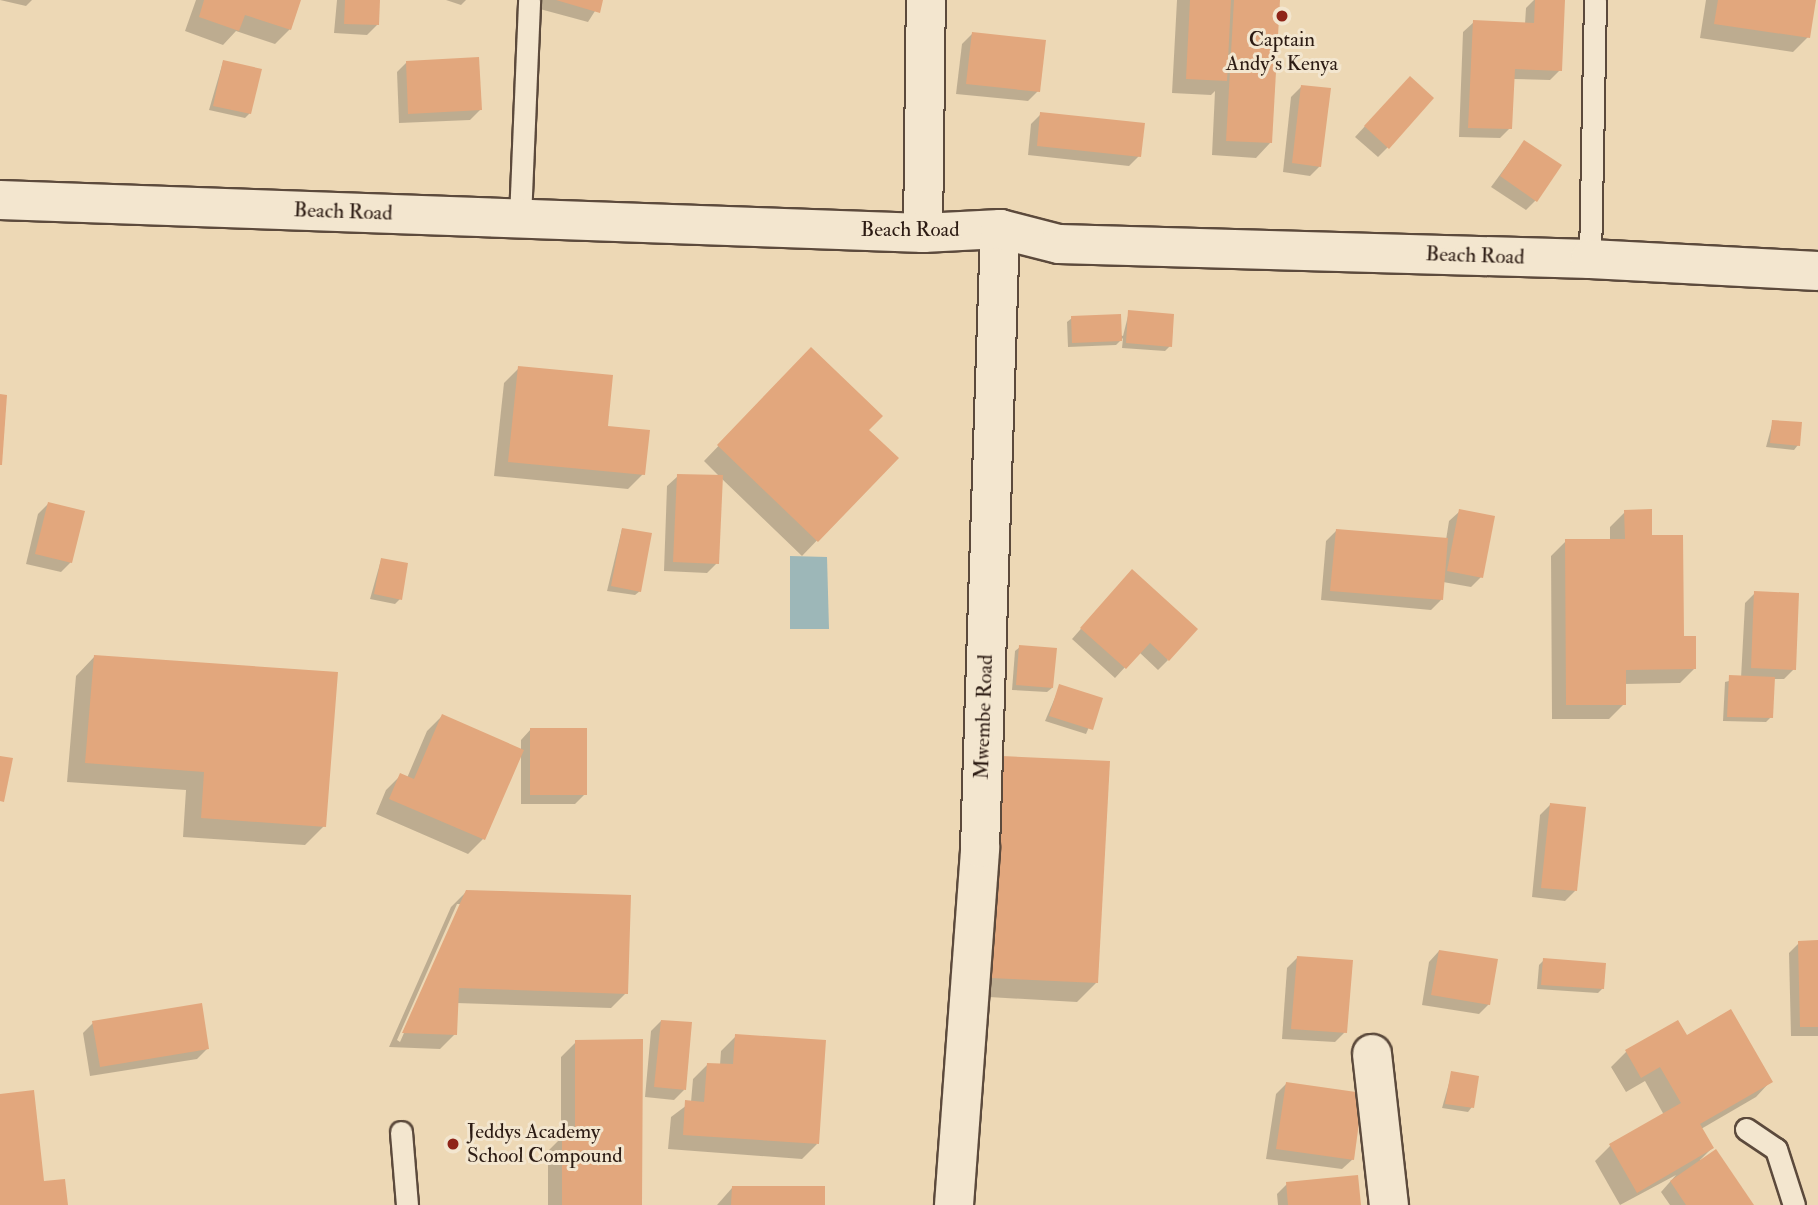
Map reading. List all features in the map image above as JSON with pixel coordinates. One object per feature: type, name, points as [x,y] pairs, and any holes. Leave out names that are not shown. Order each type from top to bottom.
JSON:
[{"type":"main road","points":[[923,233],[926,0]]},
{"type":"main road","name":"Beach Road","points":[[0,200],[923,233],[1000,229],[1059,244],[1590,259],[1818,271]]},
{"type":"main road","name":"Mwembe Road","points":[[954,1205],[980,848],[1000,229]]},
{"type":"main road","points":[[1372,1054],[1389,1205]]},
{"type":"lane","points":[[520,218],[529,0]]},
{"type":"lane","points":[[1590,259],[1595,0]]},
{"type":"lane","points":[[1746,1129],[1776,1149],[1794,1205]]},
{"type":"lane","points":[[401,1132],[407,1205]]},
{"type":"water","points":[[790,556],[827,557],[829,629],[790,629]]},
{"type":"building","points":[[204,0],[301,0],[291,30],[245,15],[239,31],[199,17]]},
{"type":"building","points":[[345,0],[380,0],[379,25],[344,24]]},
{"type":"building","points":[[556,0],[603,0],[600,13]]},
{"type":"building","points":[[1190,0],[1231,0],[1227,81],[1186,79]]},
{"type":"building","points":[[1234,0],[1280,0],[1272,143],[1226,141]]},
{"type":"building","points":[[1535,0],[1565,0],[1562,71],[1515,69],[1512,129],[1468,128],[1473,20],[1534,23]]},
{"type":"building","points":[[1718,0],[1816,0],[1810,38],[1714,24]]},
{"type":"building","points":[[972,32],[1046,40],[1040,92],[966,84]]},
{"type":"building","points":[[479,57],[482,110],[408,114],[406,61]]},
{"type":"building","points":[[223,60],[262,69],[251,114],[213,106]]},
{"type":"building","points":[[1410,76],[1434,98],[1389,149],[1364,126]]},
{"type":"building","points":[[1301,85],[1331,88],[1321,167],[1292,163]]},
{"type":"building","points":[[1040,112],[1145,123],[1141,157],[1037,146]]},
{"type":"building","points":[[1524,140],[1562,165],[1537,202],[1500,176]]},
{"type":"building","points":[[1128,310],[1174,314],[1172,347],[1126,343]]},
{"type":"building","points":[[1121,314],[1122,341],[1072,343],[1071,316]]},
{"type":"building","points":[[811,347],[883,416],[869,430],[899,458],[818,542],[717,445]]},
{"type":"building","points":[[518,366],[613,375],[608,426],[650,430],[645,475],[508,462]]},
{"type":"building","points":[[0,394],[7,395],[2,465],[0,465]]},
{"type":"building","points":[[1772,420],[1802,422],[1800,446],[1770,443]]},
{"type":"building","points":[[677,474],[723,475],[719,564],[673,562]]},
{"type":"building","points":[[48,502],[85,511],[72,563],[35,554]]},
{"type":"building","points":[[1459,509],[1495,516],[1483,578],[1447,571]]},
{"type":"building","points":[[1652,509],[1652,535],[1683,535],[1684,636],[1696,636],[1696,669],[1626,670],[1626,705],[1566,705],[1565,539],[1625,539],[1624,510]]},
{"type":"building","points":[[622,528],[652,533],[641,592],[611,586]]},
{"type":"building","points":[[1336,529],[1448,538],[1443,600],[1330,591]]},
{"type":"building","points":[[381,558],[408,563],[402,600],[374,594]]},
{"type":"building","points":[[1132,569],[1198,629],[1169,661],[1150,643],[1126,669],[1080,628]]},
{"type":"building","points":[[1754,591],[1799,593],[1796,670],[1751,668]]},
{"type":"building","points":[[1019,645],[1057,648],[1053,688],[1016,685]]},
{"type":"building","points":[[94,655],[338,672],[326,827],[201,818],[204,772],[85,763]]},
{"type":"building","points":[[1729,675],[1775,677],[1773,718],[1727,717]]},
{"type":"building","points":[[1059,684],[1103,698],[1093,730],[1049,716]]},
{"type":"building","points":[[442,714],[524,750],[485,840],[389,799],[400,773],[414,779]]},
{"type":"building","points":[[530,728],[587,728],[587,795],[530,795]]},
{"type":"building","points":[[0,756],[13,758],[4,802],[0,801]]},
{"type":"building","points":[[1002,756],[1110,761],[1098,983],[990,978]]},
{"type":"building","points":[[1550,803],[1586,807],[1577,891],[1541,888]]},
{"type":"building","points":[[466,890],[631,895],[628,994],[459,988],[457,1035],[402,1033]]},
{"type":"building","points":[[1818,940],[1818,1027],[1800,1027],[1798,941]]},
{"type":"building","points":[[1439,950],[1498,959],[1490,1005],[1431,995]]},
{"type":"building","points":[[1297,956],[1353,960],[1347,1033],[1291,1029]]},
{"type":"building","points":[[1543,958],[1606,963],[1604,989],[1541,985]]},
{"type":"building","points":[[202,1003],[209,1049],[100,1067],[92,1021]]},
{"type":"building","points":[[1731,1009],[1773,1082],[1700,1124],[1714,1148],[1637,1193],[1609,1144],[1681,1103],[1660,1067],[1641,1078],[1625,1050],[1678,1020],[1687,1035]]},
{"type":"building","points":[[661,1020],[692,1022],[686,1090],[654,1087]]},
{"type":"building","points":[[735,1034],[826,1040],[819,1144],[683,1135],[685,1100],[704,1102],[707,1063],[733,1064]]},
{"type":"building","points":[[643,1039],[642,1205],[562,1205],[562,1134],[575,1135],[575,1040]]},
{"type":"building","points":[[1451,1071],[1479,1076],[1474,1108],[1445,1104]]},
{"type":"building","points":[[1286,1082],[1363,1093],[1354,1160],[1276,1149]]},
{"type":"building","points":[[34,1090],[44,1181],[65,1179],[68,1205],[0,1205],[0,1094]]},
{"type":"building","points":[[1716,1149],[1754,1205],[1686,1205],[1670,1181]]},
{"type":"building","points":[[1358,1175],[1361,1205],[1288,1205],[1286,1182]]},
{"type":"building","points":[[732,1186],[825,1186],[825,1205],[731,1205]]},
{"type":"place","name":"Captain Andy's Kenya","points":[[1282,16]]},
{"type":"place","name":"Jeddys Academy School Compound","points":[[453,1144]]}]
